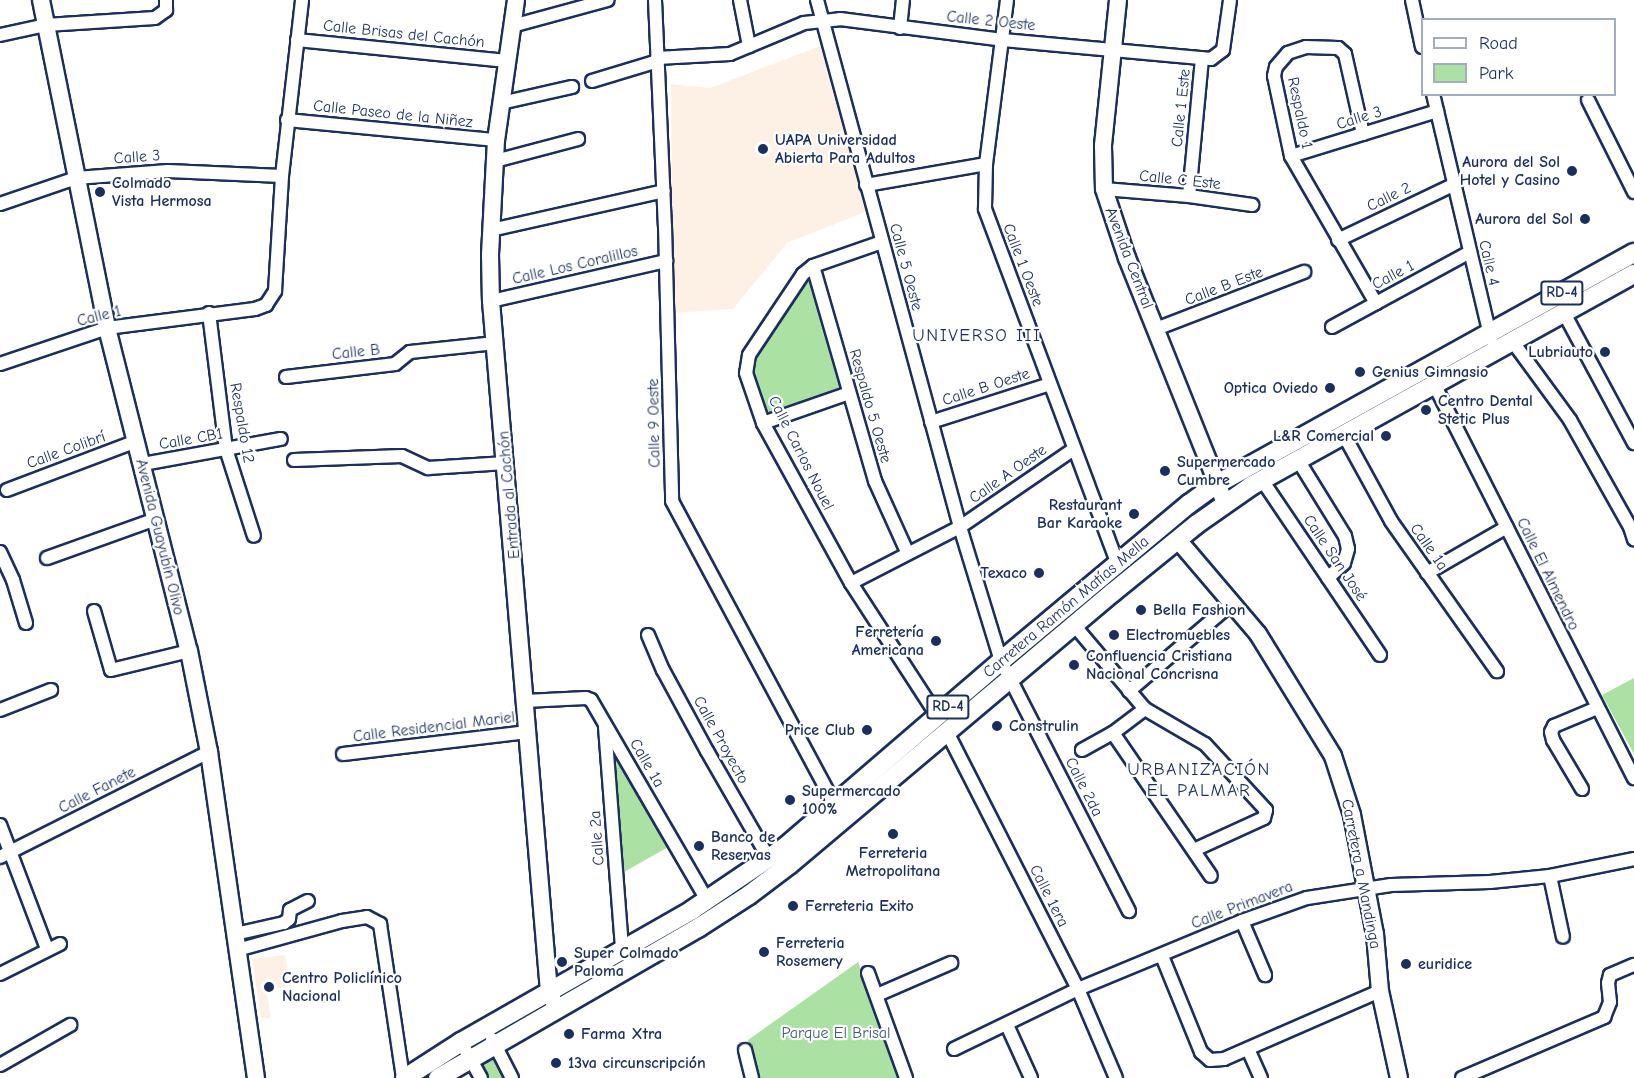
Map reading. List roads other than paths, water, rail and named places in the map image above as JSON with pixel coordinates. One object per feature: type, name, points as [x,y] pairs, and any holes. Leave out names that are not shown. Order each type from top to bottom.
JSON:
[{"type":"main road","name":"Carretera Ramón Matías Mella","points":[[404,1078],[461,1042],[707,900],[769,858],[835,805],[1001,661],[1217,484],[1634,253]]},
{"type":"main road","name":"Carretera Ramón Matías Mella","points":[[438,1078],[749,895],[790,864],[1074,625],[1225,503],[1262,480],[1634,274]]},
{"type":"street","name":"Avenida Guayubín Olivo","points":[[41,0],[107,328],[189,651],[209,752],[256,1078]]},
{"type":"street","name":"Calle 1","points":[[0,364],[107,328],[209,313],[255,309],[266,305],[275,291],[287,120],[302,0]]},
{"type":"street","name":"Entrada al Cachón","points":[[516,0],[496,140],[491,230],[491,301],[549,991],[557,1010]]},
{"type":"street","points":[[512,26],[608,0]]},
{"type":"street","name":"Calle 9 Oeste","points":[[655,0],[664,191],[672,501],[835,805]]},
{"type":"street","points":[[740,0],[749,46]]},
{"type":"street","name":"Calle 5 Oeste","points":[[817,0],[960,527],[1001,661],[1010,679]]},
{"type":"street","points":[[900,28],[903,0]]},
{"type":"street","name":"Calle 1 Oeste","points":[[1007,0],[986,164],[984,194],[989,221],[1118,564]]},
{"type":"street","name":"Avenida Central","points":[[1118,0],[1102,146],[1104,189],[1123,248],[1225,503]]},
{"type":"street","points":[[1202,59],[1219,55],[1223,50],[1230,0]]},
{"type":"street","points":[[1412,0],[1421,42]]},
{"type":"street","points":[[0,35],[46,24],[155,18],[166,5]]},
{"type":"street","name":"Calle 2 Oeste","points":[[592,81],[658,60],[730,54],[804,23],[840,19],[1003,40],[1202,59]]},
{"type":"street","name":"Calle Brisas del Cachón","points":[[297,40],[507,61]]},
{"type":"street","name":"Respaldo 1","points":[[1363,134],[1345,54],[1338,48],[1306,47],[1288,53],[1276,67],[1274,76],[1291,156],[1376,303]]},
{"type":"street","name":"Calle 1 Este","points":[[1189,196],[1202,59]]},
{"type":"street","points":[[501,103],[572,87]]},
{"type":"street","name":"Calle 4","points":[[1433,96],[1494,351]]},
{"type":"street","points":[[1588,100],[1634,192]]},
{"type":"street","name":"Calle 3","points":[[1291,156],[1437,111]]},
{"type":"street","name":"Calle Paseo de la Niñez","points":[[287,120],[496,140]]},
{"type":"street","points":[[495,161],[579,139]]},
{"type":"street","points":[[866,185],[986,164]]},
{"type":"street","name":"Calle 3","points":[[0,204],[76,178],[168,171],[282,176]]},
{"type":"street","name":"Calle 2","points":[[1338,240],[1455,184]]},
{"type":"street","name":"Calle C Este","points":[[1104,189],[1189,196],[1252,205]]},
{"type":"street","points":[[491,230],[664,191]]},
{"type":"street","name":"Calle Carlos Nouel","points":[[882,242],[813,266],[794,285],[749,355],[747,364],[749,382],[763,423],[851,583],[938,717]]},
{"type":"street","name":"Calle 1","points":[[1332,327],[1470,252]]},
{"type":"street","name":"Calle Los Coralillos","points":[[491,301],[666,261]]},
{"type":"street","name":"Respaldo 5 Oeste","points":[[813,266],[874,482],[907,552]]},
{"type":"street","name":"Calle B Este","points":[[1156,329],[1304,272]]},
{"type":"street","name":"Respaldo 12","points":[[209,313],[226,449],[254,536]]},
{"type":"street","points":[[1564,313],[1634,443]]},
{"type":"street","points":[[1513,342],[1570,420],[1630,527],[1634,539]]},
{"type":"street","name":"Calle B","points":[[286,377],[395,364],[410,352],[496,343]]},
{"type":"street","name":"Calle B Oeste","points":[[931,422],[1050,384]]},
{"type":"street","name":"Calle El Almendro","points":[[1434,384],[1634,778]]},
{"type":"street","points":[[763,423],[849,393]]},
{"type":"street","name":"Calle 1a","points":[[1344,435],[1391,520],[1497,671]]},
{"type":"street","name":"Calle CB1","points":[[143,464],[281,439]]},
{"type":"street","name":"Calle Colibrí","points":[[7,490],[137,441]]},
{"type":"street","name":"Calle A Oeste","points":[[851,583],[907,552],[960,527],[1074,449]]},
{"type":"street","points":[[294,460],[402,456],[428,468],[506,463]]},
{"type":"street","points":[[1298,460],[1345,536],[1348,549],[1344,563],[1328,578]]},
{"type":"street","name":"Calle San José","points":[[1262,480],[1380,655]]},
{"type":"street","points":[[47,558],[156,519]]},
{"type":"street","points":[[1427,573],[1507,527]]},
{"type":"street","name":"Carretera a Mandinga","points":[[1178,540],[1258,634],[1333,756],[1352,815],[1375,934],[1380,991],[1399,1078]]},
{"type":"street","points":[[0,552],[13,580],[26,623]]},
{"type":"street","points":[[1129,692],[1232,603]]},
{"type":"street","points":[[94,611],[111,670],[189,651]]},
{"type":"street","points":[[1074,625],[1145,710],[1205,744],[1266,810],[1264,818],[1194,850]]},
{"type":"street","name":"Calle Proyecto","points":[[648,635],[701,741],[769,858]]},
{"type":"street","name":"Calle 2da","points":[[1010,679],[1129,911]]},
{"type":"street","points":[[0,710],[51,690]]},
{"type":"street","name":"Calle 1a","points":[[525,701],[586,698],[591,700],[707,900]]},
{"type":"street","points":[[1582,789],[1553,740],[1551,732],[1554,726],[1597,708]]},
{"type":"street","points":[[1082,750],[1113,733],[1145,710]]},
{"type":"street","name":"Calle 2a","points":[[605,724],[622,950]]},
{"type":"street","name":"Calle Residencial Mariel","points":[[343,754],[528,732]]},
{"type":"street","name":"Calle 1era","points":[[947,732],[1078,990],[1116,1078]]},
{"type":"street","points":[[1113,733],[1211,876]]},
{"type":"street","name":"Calle Fanete","points":[[0,858],[209,752]]},
{"type":"street","points":[[0,825],[12,851],[47,949]]},
{"type":"street","name":"Calle Primavera","points":[[954,1049],[1078,990],[1242,921],[1307,898],[1366,889],[1550,876],[1634,859]]},
{"type":"street","points":[[1550,876],[1563,937]]},
{"type":"street","points":[[236,942],[284,923],[289,919],[290,910],[308,901]]},
{"type":"street","points":[[236,942],[367,917],[380,924],[404,1078]]},
{"type":"street","points":[[1242,921],[1265,975]]},
{"type":"street","points":[[0,974],[60,944]]},
{"type":"street","points":[[1162,956],[1204,1056],[1217,1060],[1380,991]]},
{"type":"street","points":[[877,994],[951,963]]},
{"type":"street","points":[[1462,1078],[1604,1017],[1611,1002],[1608,983],[1611,975],[1634,965]]},
{"type":"street","points":[[868,973],[906,1078]]},
{"type":"street","points":[[0,1065],[70,1025]]},
{"type":"street","points":[[1007,1025],[1031,1078]]},
{"type":"street","points":[[485,1028],[512,1078]]},
{"type":"street","points":[[461,1042],[481,1078]]},
{"type":"street","points":[[1248,1048],[1261,1078]]},
{"type":"street","points":[[745,1050],[752,1078]]},
{"type":"place","name":"UAPA Universidad Abierta Para Adultos","points":[[763,149]]},
{"type":"place","name":"Aurora del Sol Hotel y Casino","points":[[1572,171]]},
{"type":"place","name":"Colmado Vista Hermosa","points":[[100,192]]},
{"type":"place","name":"Aurora del Sol","points":[[1585,219]]},
{"type":"place","name":"Lubriauto","points":[[1605,352]]},
{"type":"place","name":"Genius Gimnasio","points":[[1360,372]]},
{"type":"place","name":"Optica Oviedo","points":[[1330,388]]},
{"type":"place","name":"Centro Dental Stetic Plus","points":[[1426,410]]},
{"type":"place","name":"L&R Comercial","points":[[1386,436]]},
{"type":"place","name":"Supermercado Cumbre","points":[[1165,471]]},
{"type":"place","name":"Restaurant Bar Karaoke","points":[[1134,514]]},
{"type":"place","name":"Texaco","points":[[1039,573]]},
{"type":"place","name":"Bella Fashion","points":[[1141,610]]},
{"type":"place","name":"Electromuebles","points":[[1114,635]]},
{"type":"place","name":"Ferretería Americana","points":[[936,641]]},
{"type":"place","name":"Confluencia Cristiana Nacional Concrisna","points":[[1074,665]]},
{"type":"place","name":"Construlin","points":[[997,726]]},
{"type":"place","name":"Price Club","points":[[867,730]]},
{"type":"place","name":"Supermercado 100%","points":[[790,800]]},
{"type":"place","name":"Ferreteria Metropolitana","points":[[893,834]]},
{"type":"place","name":"Banco de Reservas","points":[[699,846]]},
{"type":"place","name":"Ferreteria Exito","points":[[793,906]]},
{"type":"place","name":"Ferreteria Rosemery","points":[[764,952]]},
{"type":"place","name":"Super Colmado Paloma","points":[[562,962]]},
{"type":"place","name":"euridice","points":[[1406,964]]},
{"type":"place","name":"Centro Policlínico Nacional","points":[[269,987]]},
{"type":"place","name":"Farma Xtra","points":[[569,1034]]},
{"type":"place","name":"13va circunscripción","points":[[556,1063]]},
{"type":"district","name":"UNIVERSO III","points":[[977,336]]},
{"type":"district","name":"URBANIZACIÓN EL PALMAR","points":[[1199,781]]},
{"type":"park label","name":"Parque El Brisal","points":[[836,1033]]}]
